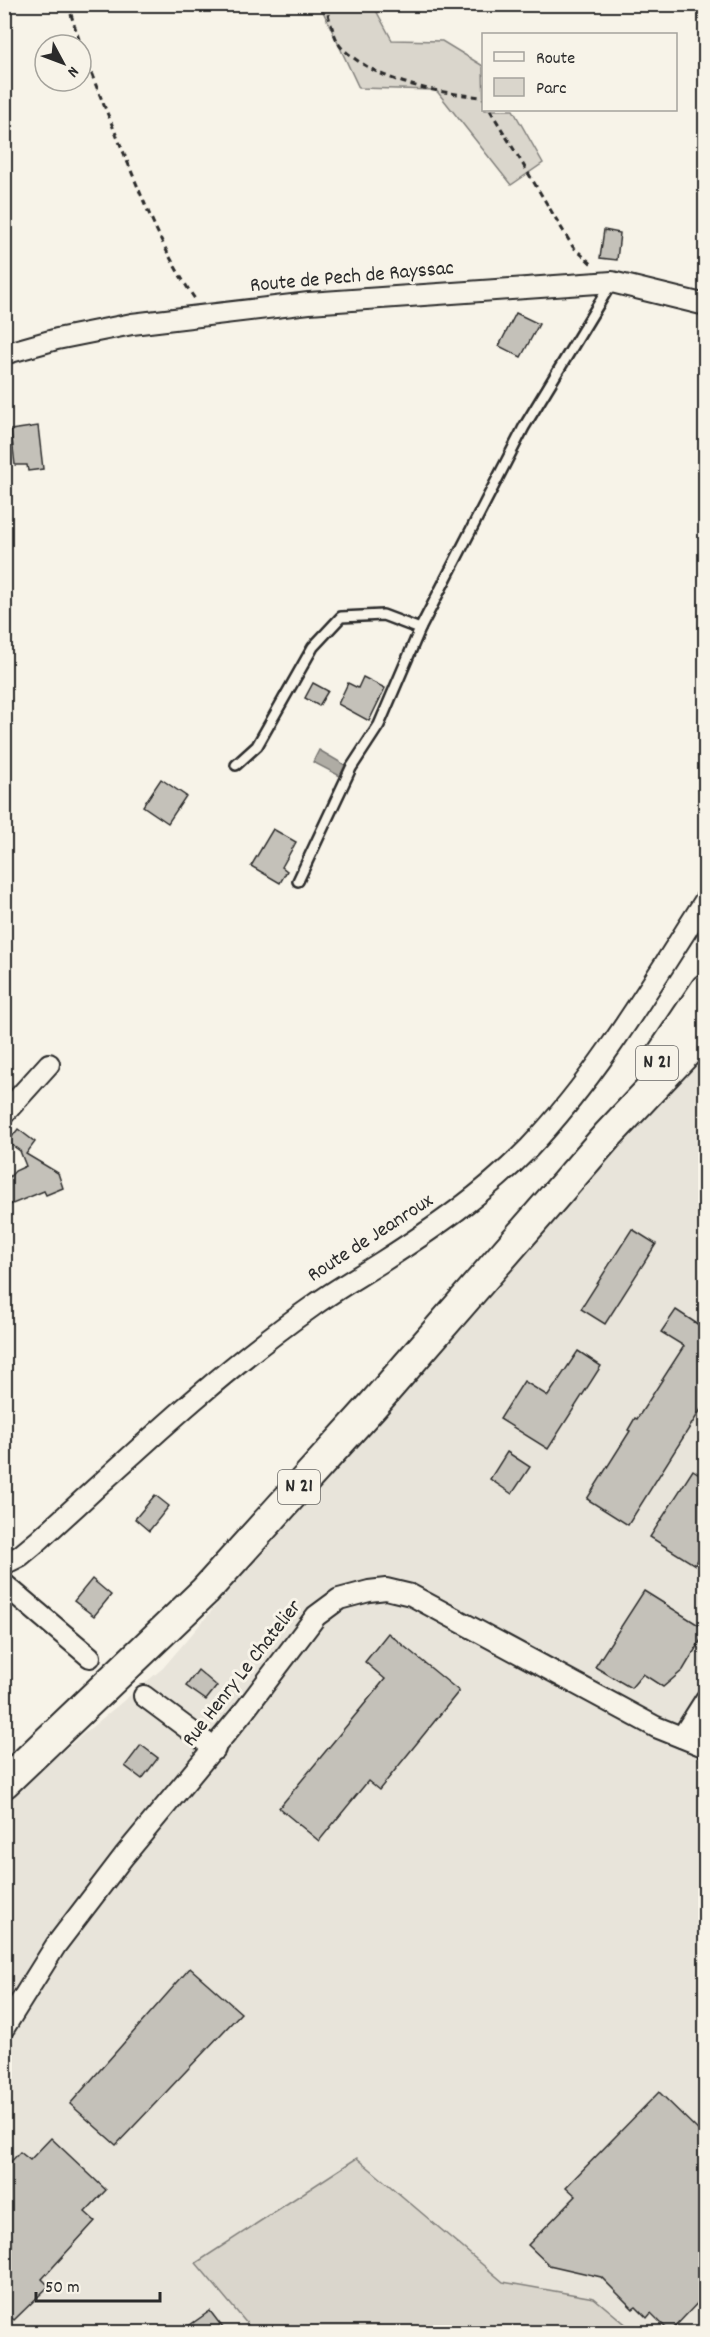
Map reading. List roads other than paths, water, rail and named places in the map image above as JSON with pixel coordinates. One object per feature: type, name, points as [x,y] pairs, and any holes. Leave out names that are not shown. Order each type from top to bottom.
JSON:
[{"type":"main road","name":"N 21","points":[[607,1136],[705,989]]},
{"type":"main road","name":"N 21","points":[[4,1783],[205,1591],[373,1405],[607,1136],[705,1031]]},
{"type":"street","name":"Route de Pech de Rayssac","points":[[4,354],[57,339],[132,324],[309,303],[612,282],[705,305]]},
{"type":"street","name":"Route de Jeanroux","points":[[4,1564],[20,1556],[38,1541],[162,1429],[241,1362],[313,1305],[450,1217],[528,1148],[586,1081],[644,996],[705,899]]},
{"type":"street","points":[[4,1114],[48,1064]]},
{"type":"street","points":[[4,1584],[90,1657]]},
{"type":"street","name":"Rue Henry Le Chatelier","points":[[4,2028],[56,1945],[124,1856],[215,1749],[316,1616],[339,1599],[386,1589],[411,1595],[656,1726],[705,1747]]},
{"type":"street","points":[[144,1696],[215,1749]]},
{"type":"street","points":[[682,1737],[705,1700]]},
{"type":"lane","points":[[298,881],[351,768],[379,725],[420,629],[524,427],[612,282]]},
{"type":"lane","points":[[236,765],[257,746],[313,647],[341,617],[383,615],[420,629]]}]
